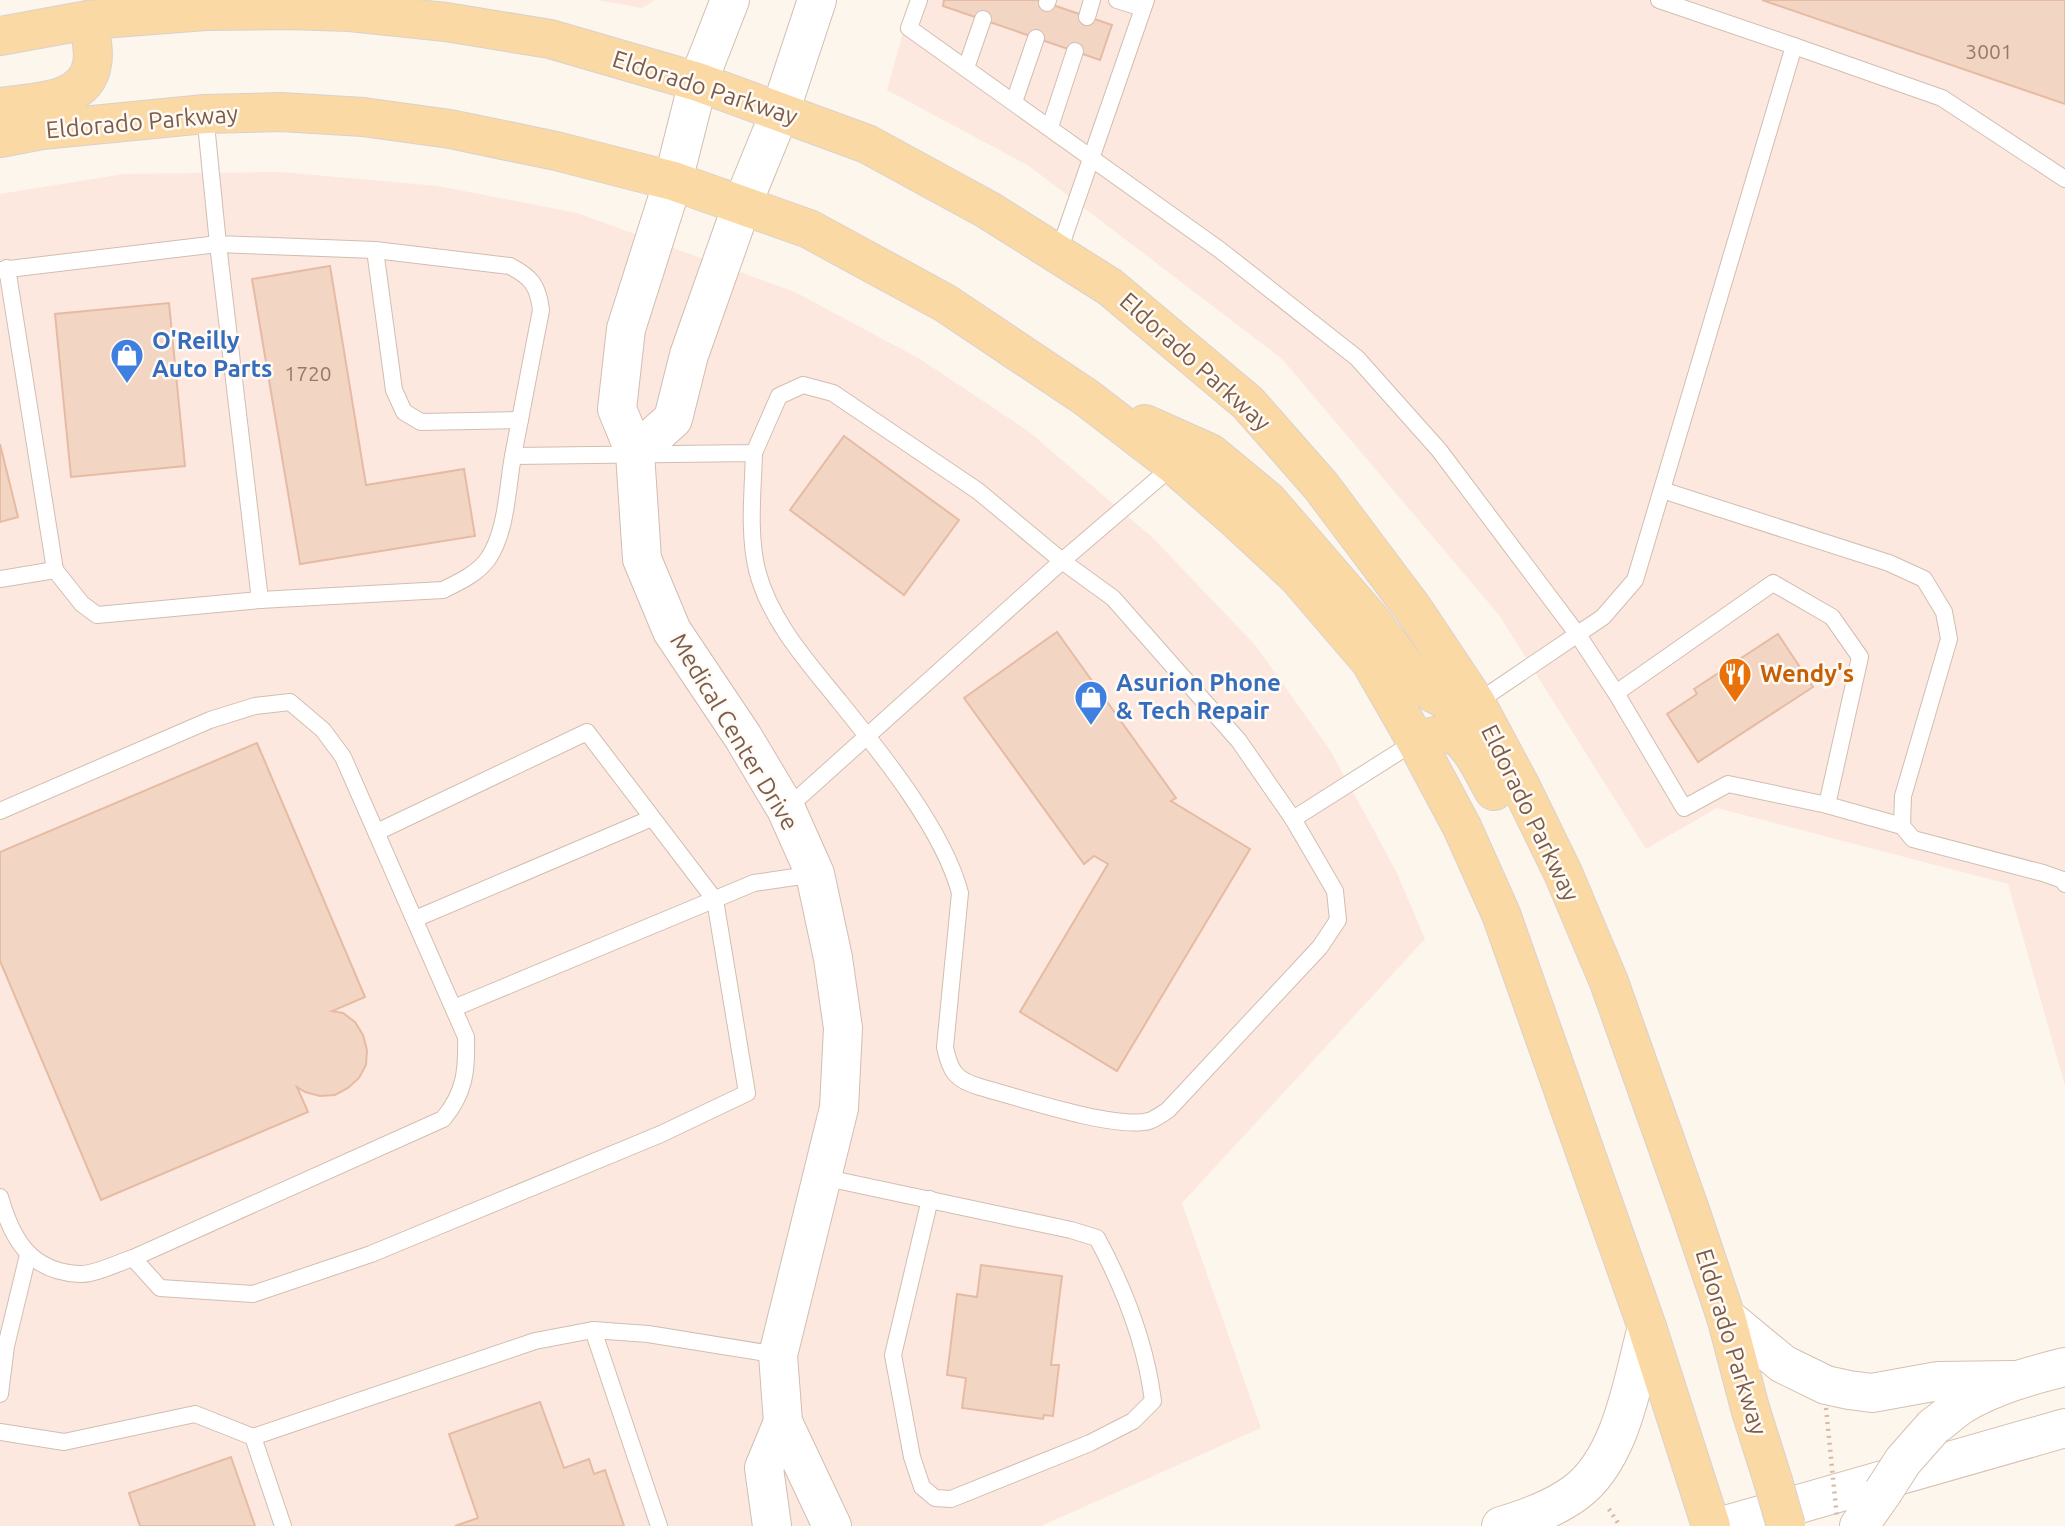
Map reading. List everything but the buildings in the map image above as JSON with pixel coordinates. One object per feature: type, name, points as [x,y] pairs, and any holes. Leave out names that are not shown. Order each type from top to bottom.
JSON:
[{"type":"main road","name":"Eldorado Parkway","points":[[0,36],[86,10],[206,11],[351,6],[550,39],[698,82],[867,144],[988,210],[1110,287],[1248,402],[1321,486],[1414,610],[1476,704],[1563,873],[1609,982],[1670,1151],[1726,1317],[1786,1526]]},
{"type":"main road","points":[[0,107],[58,98],[74,92],[86,80],[93,63],[86,10]]},
{"type":"main road","name":"Eldorado Parkway","points":[[0,138],[42,130],[205,114],[281,112],[363,117],[450,129],[556,151],[673,181],[809,229],[945,303],[1087,397],[1174,465],[1297,576],[1370,661],[1462,827],[1500,914],[1714,1520]]},
{"type":"main road","points":[[1087,397],[1210,453],[1268,501],[1370,619],[1415,679],[1433,694],[1449,701],[1463,706],[1476,704]]},
{"type":"main road","points":[[1416,741],[1450,732],[1468,747],[1527,857],[1558,930],[1609,982]]},
{"type":"street","name":"Medical Center Drive","points":[[730,0],[698,82],[673,181],[625,329],[617,409],[635,453],[642,559],[672,631],[743,737],[786,809],[815,874],[833,958],[844,1028],[839,1108],[778,1355],[783,1422],[832,1526]]},
{"type":"street","points":[[635,453],[673,419],[689,355],[742,205],[780,112],[817,0]]},
{"type":"street","points":[[1726,1317],[1783,1364],[1826,1385],[1872,1393],[1938,1381],[2013,1380]]},
{"type":"street","points":[[1501,1526],[1548,1509],[1576,1492],[1602,1463],[1622,1422],[1647,1327]]},
{"type":"street","points":[[1848,1522],[1880,1509],[1903,1461],[1933,1427],[1960,1406],[2013,1380],[2065,1367]]},
{"type":"street","name":"Medical Center Drive","points":[[772,1526],[764,1468],[783,1422]]},
{"type":"street","points":[[1714,1520],[2065,1428]]},
{"type":"lane","points":[[919,0],[909,28],[1092,156],[1220,250],[1357,358],[1439,450],[1578,635],[1684,808],[1728,784],[1827,805],[1902,826],[1913,839],[2064,881]]},
{"type":"lane","points":[[1087,17],[1092,0]]},
{"type":"lane","points":[[1058,254],[1144,4],[1117,0]]},
{"type":"lane","points":[[1659,0],[1942,98],[2065,179]]},
{"type":"lane","points":[[967,68],[983,19]]},
{"type":"lane","points":[[1014,102],[1036,38]]},
{"type":"lane","points":[[1476,704],[1603,617],[1635,580],[1794,47]]},
{"type":"lane","points":[[1050,127],[1075,51]]},
{"type":"lane","points":[[205,114],[260,600]]},
{"type":"lane","points":[[218,244],[375,250],[510,266],[529,276],[539,296],[541,310],[500,535],[487,559],[467,579],[443,590],[260,600],[97,615],[82,604],[55,570],[4,269],[218,244]]},
{"type":"lane","points":[[375,250],[394,390],[404,412],[421,422],[520,420]]},
{"type":"lane","points":[[803,385],[833,393],[978,491],[1062,561],[1113,598],[1239,741],[1293,819],[1335,891],[1338,920],[1320,947],[1168,1110],[1150,1121],[1100,1119],[963,1082],[949,1066],[945,1047],[960,893],[955,874],[924,817],[867,736],[794,644],[768,604],[757,570],[752,538],[754,453],[779,396],[803,385]]},
{"type":"lane","points":[[513,456],[754,453]]},
{"type":"lane","points":[[786,809],[1062,561],[1174,465]]},
{"type":"lane","points":[[1662,491],[1889,563],[1924,579],[1944,612],[1949,639],[1903,796],[1902,826]]},
{"type":"lane","points":[[0,579],[55,570]]},
{"type":"lane","points":[[1616,693],[1773,583],[1832,617],[1860,657],[1827,805]]},
{"type":"lane","points":[[0,811],[210,720],[255,706],[290,702],[323,730],[343,757],[466,1037],[467,1066],[456,1103],[443,1119],[133,1258],[82,1275],[50,1268],[28,1255],[8,1226],[0,1197]]},
{"type":"lane","points":[[133,1258],[159,1288],[253,1294],[371,1254],[661,1134],[747,1093],[715,900],[587,732],[377,832]]},
{"type":"lane","points":[[1293,819],[1416,741]]},
{"type":"lane","points":[[415,919],[652,818]]},
{"type":"lane","points":[[454,1008],[754,883],[815,874]]},
{"type":"lane","points":[[822,1177],[930,1199],[1071,1230],[1097,1238],[1125,1297],[1150,1375],[1153,1401],[1133,1422],[1090,1443],[951,1499],[936,1498],[922,1487],[912,1457],[893,1355],[930,1199]]},
{"type":"lane","points":[[0,1394],[6,1346],[28,1255]]},
{"type":"lane","points":[[0,1432],[64,1442],[195,1414],[253,1437],[535,1342],[593,1330],[648,1334],[778,1355]]},
{"type":"lane","points":[[593,1330],[659,1526]]},
{"type":"lane","points":[[253,1437],[283,1526]]},
{"type":"path","points":[[1826,1408],[1848,1522]]},
{"type":"shaded area","points":[[597,0],[655,0],[642,8]]},
{"type":"shaded area","points":[[912,0],[2065,0],[2065,1086],[2008,884],[1717,808],[1646,849],[1499,615],[1282,359],[1029,166],[887,90]]},
{"type":"shaded area","points":[[281,172],[438,186],[577,213],[795,292],[920,359],[1028,431],[1154,539],[1256,646],[1330,750],[1396,871],[1425,939],[1182,1203],[1261,1428],[1041,1526],[0,1526],[0,194],[123,174]]},
{"type":"place","name":"O'Reilly Auto Parts","points":[[127,385]]},
{"type":"place","name":"Wendy's","points":[[1735,704]]},
{"type":"place","name":"Asurion Phone & Tech Repair","points":[[1091,727]]}]
